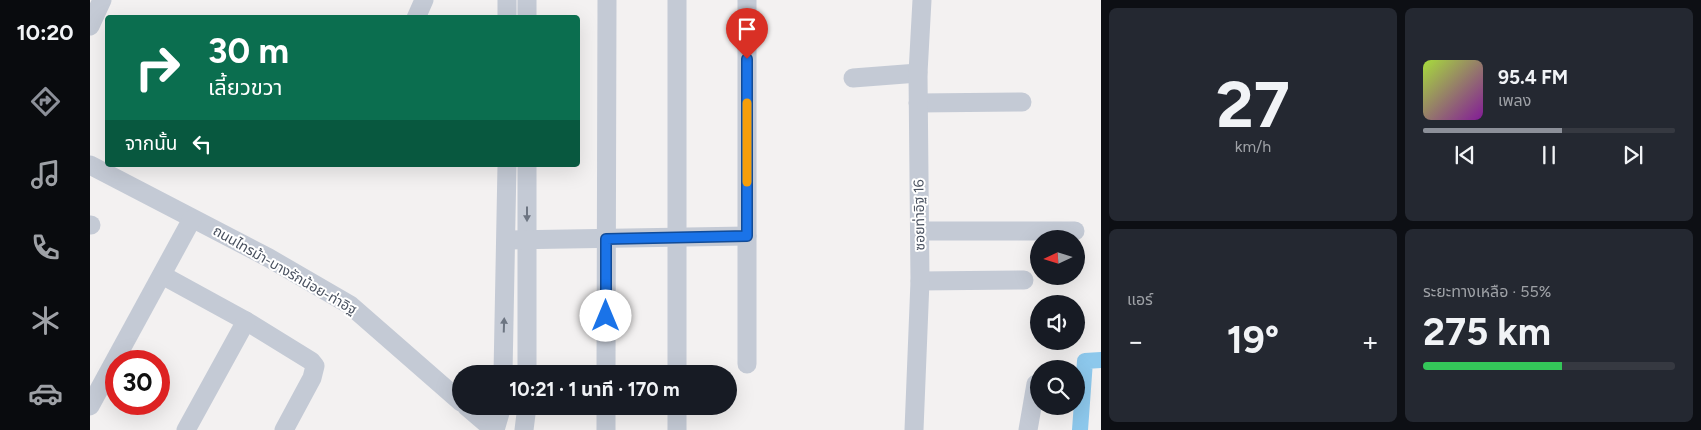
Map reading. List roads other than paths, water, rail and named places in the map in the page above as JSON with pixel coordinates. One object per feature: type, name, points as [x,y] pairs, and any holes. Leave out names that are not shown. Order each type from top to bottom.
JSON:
[{"type":"street","points":[[90,26],[102,0]]},
{"type":"street","points":[[417,15],[424,0]]},
{"type":"street","points":[[507,0],[507,15]]},
{"type":"street","points":[[527,0],[527,15]]},
{"type":"street","points":[[606,365],[607,0]]},
{"type":"street","points":[[677,0],[677,365]]},
{"type":"street","points":[[747,0],[747,364]]},
{"type":"street","name":"ซอยท่าอิฐ 16","points":[[914,430],[920,281],[918,73],[922,0]]},
{"type":"street","points":[[853,78],[918,73]]},
{"type":"street","points":[[918,103],[1022,102]]},
{"type":"street","name":"ถนนไทรม้า-บางรักน้อย-ท่าอิฐ","points":[[90,165],[269,258],[350,304],[452,394]]},
{"type":"street","points":[[503,365],[507,167]]},
{"type":"street","points":[[527,167],[527,365]]},
{"type":"street","points":[[90,406],[192,219]]},
{"type":"street","points":[[920,231],[1030,230]]},
{"type":"street","points":[[506,240],[747,236]]},
{"type":"street","points":[[162,275],[246,321],[311,360],[315,366],[312,378],[284,430]]},
{"type":"street","points":[[920,281],[1024,280]]},
{"type":"street","points":[[186,430],[246,321]]},
{"type":"street","points":[[476,415],[494,430],[499,415]]},
{"type":"street","points":[[524,430],[526,415]]},
{"type":"street","points":[[606,415],[606,430]]},
{"type":"street","points":[[677,415],[677,430]]},
{"type":"street","points":[[1028,430],[1031,415]]},
{"type":"waterway","points":[[1080,430],[1085,361],[1101,360]]}]
